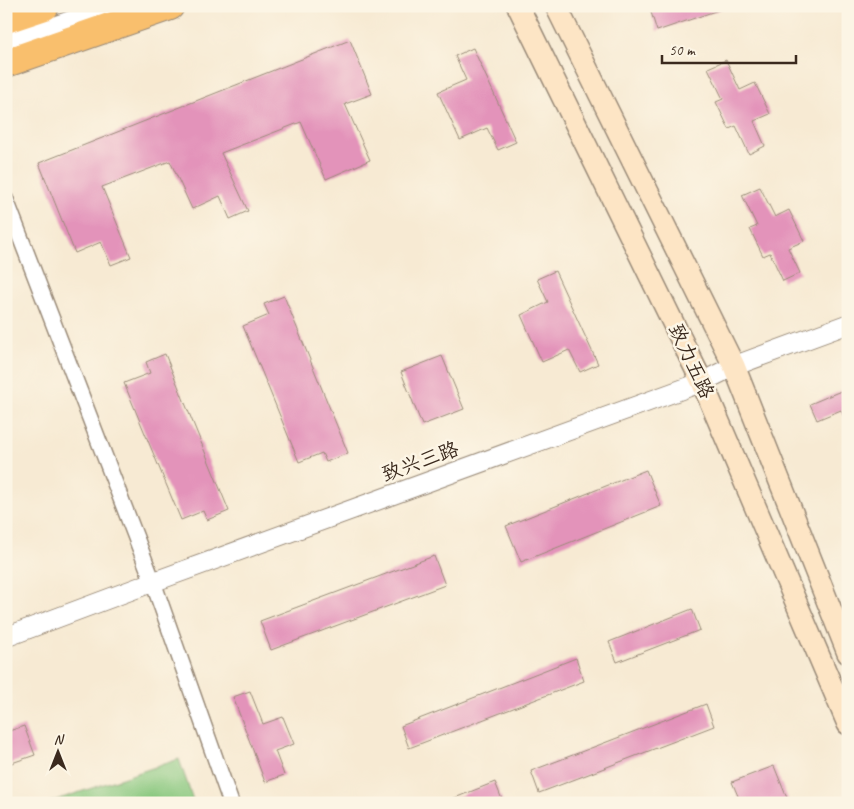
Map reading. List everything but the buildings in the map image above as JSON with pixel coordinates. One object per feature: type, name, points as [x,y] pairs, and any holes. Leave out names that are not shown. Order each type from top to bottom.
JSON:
[{"type":"highway","points":[[6,19],[45,6]]},
{"type":"highway","points":[[6,63],[170,6]]},
{"type":"main road","name":"致力五路","points":[[518,6],[702,382],[848,724]]},
{"type":"main road","name":"致力五路","points":[[556,6],[734,366],[848,653]]},
{"type":"street","points":[[6,43],[113,6]]},
{"type":"street","points":[[6,200],[153,582],[231,803]]},
{"type":"street","name":"致兴三路","points":[[6,637],[702,382],[734,366],[848,324]]},
{"type":"green space","points":[[179,759],[194,803],[47,803]]}]
